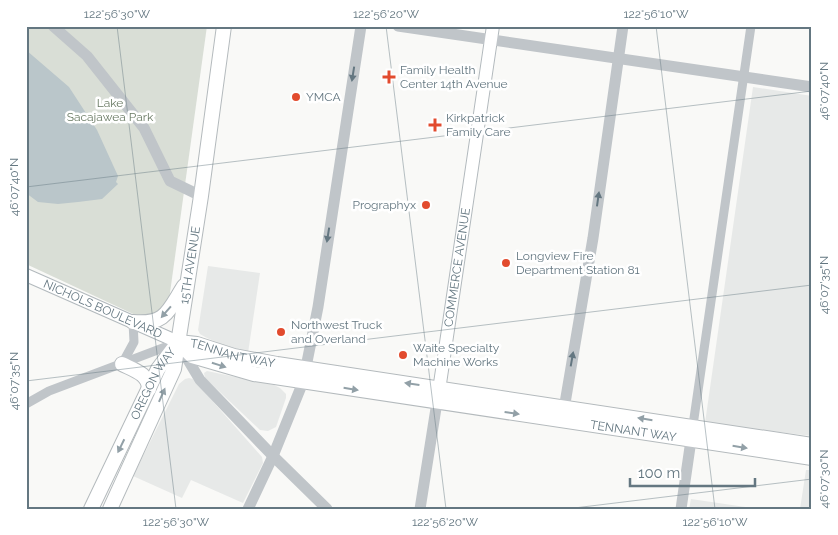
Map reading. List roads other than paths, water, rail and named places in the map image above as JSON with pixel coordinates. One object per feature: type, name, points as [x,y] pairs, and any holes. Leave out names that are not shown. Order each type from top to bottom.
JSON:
[{"type":"main road","name":"15TH AVENUE","points":[[178,342],[201,196],[224,26]]},
{"type":"main road","name":"COMMERCE AVENUE","points":[[438,395],[493,26]]},
{"type":"main road","name":"NICHOLS BOULEVARD","points":[[26,275],[178,342]]},
{"type":"main road","points":[[132,322],[152,322],[165,316],[187,281]]},
{"type":"main road","name":"TENNANT WAY","points":[[178,342],[192,356],[254,374],[304,375],[692,433],[812,444]]},
{"type":"main road","name":"OREGON WAY","points":[[91,509],[158,370],[178,342]]},
{"type":"main road","name":"OREGON WAY","points":[[110,509],[174,369],[178,342]]},
{"type":"main road","points":[[122,364],[148,380],[149,389]]},
{"type":"main road","name":"TENNANT WAY","points":[[692,433],[812,458]]},
{"type":"street","points":[[53,26],[87,56],[144,128],[170,181],[201,196]]},
{"type":"street","points":[[248,509],[273,456],[304,375],[319,298],[361,26]]},
{"type":"street","points":[[398,26],[812,87]]},
{"type":"street","points":[[563,414],[593,238],[623,26]]},
{"type":"street","points":[[681,509],[751,26]]},
{"type":"street","points":[[122,364],[134,342],[132,322]]},
{"type":"street","points":[[26,404],[49,391],[178,342],[200,380],[327,509]]},
{"type":"street","name":"COMMERCE AVENUE","points":[[420,509],[438,395]]},
{"type":"place","name":"Family Health Center 14th Avenue","points":[[389,77]]},
{"type":"place","name":"YMCA","points":[[296,97]]},
{"type":"place","name":"Kirkpatrick Family Care","points":[[435,125]]},
{"type":"place","name":"Prographyx","points":[[426,205]]},
{"type":"place","name":"Longview Fire Department Station 81","points":[[506,263]]},
{"type":"place","name":"Northwest Truck and Overland","points":[[281,332]]},
{"type":"place","name":"Waite Specialty Machine Works","points":[[403,355]]},
{"type":"park label","name":"Lake Sacajawea Park","points":[[110,110]]}]
